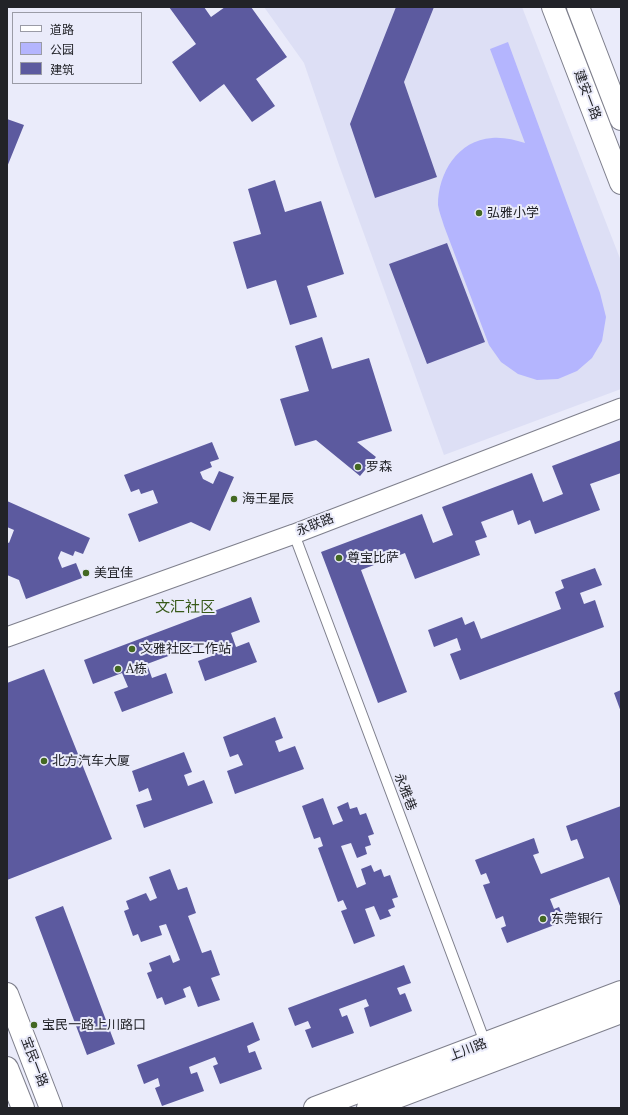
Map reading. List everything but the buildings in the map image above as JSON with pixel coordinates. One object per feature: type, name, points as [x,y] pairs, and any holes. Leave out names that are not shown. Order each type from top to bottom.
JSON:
[{"type":"main road","name":"建安一路","points":[[553,7],[621,183]]},
{"type":"main road","name":"建安一路","points":[[578,7],[621,120]]},
{"type":"main road","name":"上川路","points":[[368,1108],[621,992]]},
{"type":"main road","name":"宝民一路","points":[[7,994],[51,1108]]},
{"type":"main road","name":"上川路","points":[[315,1108],[488,1052],[621,1012]]},
{"type":"main road","name":"宝民一路","points":[[7,1068],[23,1108]]},
{"type":"street","name":"永联路","points":[[7,637],[294,534],[621,408]]},
{"type":"lane","name":"永雅巷","points":[[294,534],[488,1052]]},
{"type":"shaded area","name":"弘雅小学","points":[[264,7],[522,7],[621,261],[621,389],[444,455],[339,165],[304,63]]},
{"type":"green space","points":[[508,42],[600,293],[606,317],[602,341],[592,358],[577,371],[558,379],[537,380],[518,374],[501,362],[489,345],[444,226],[438,205],[439,193],[446,170],[452,160],[469,145],[480,140],[492,138],[509,139],[525,143],[490,49]]},
{"type":"place","name":"弘雅小学","points":[[479,213]]},
{"type":"place","name":"罗森","points":[[358,467]]},
{"type":"place","name":"海王星辰","points":[[234,499]]},
{"type":"place","name":"尊宝比萨","points":[[339,558]]},
{"type":"place","name":"美宜佳","points":[[86,573]]},
{"type":"place","name":"文雅社区工作站","points":[[132,649]]},
{"type":"place","name":"A栋","points":[[118,669]]},
{"type":"place","name":"北方汽车大厦","points":[[44,761]]},
{"type":"place","name":"东莞银行","points":[[543,919]]},
{"type":"place","name":"宝民一路上川路口","points":[[34,1025]]},
{"type":"district","name":"文汇社区","points":[[185,608]]}]
